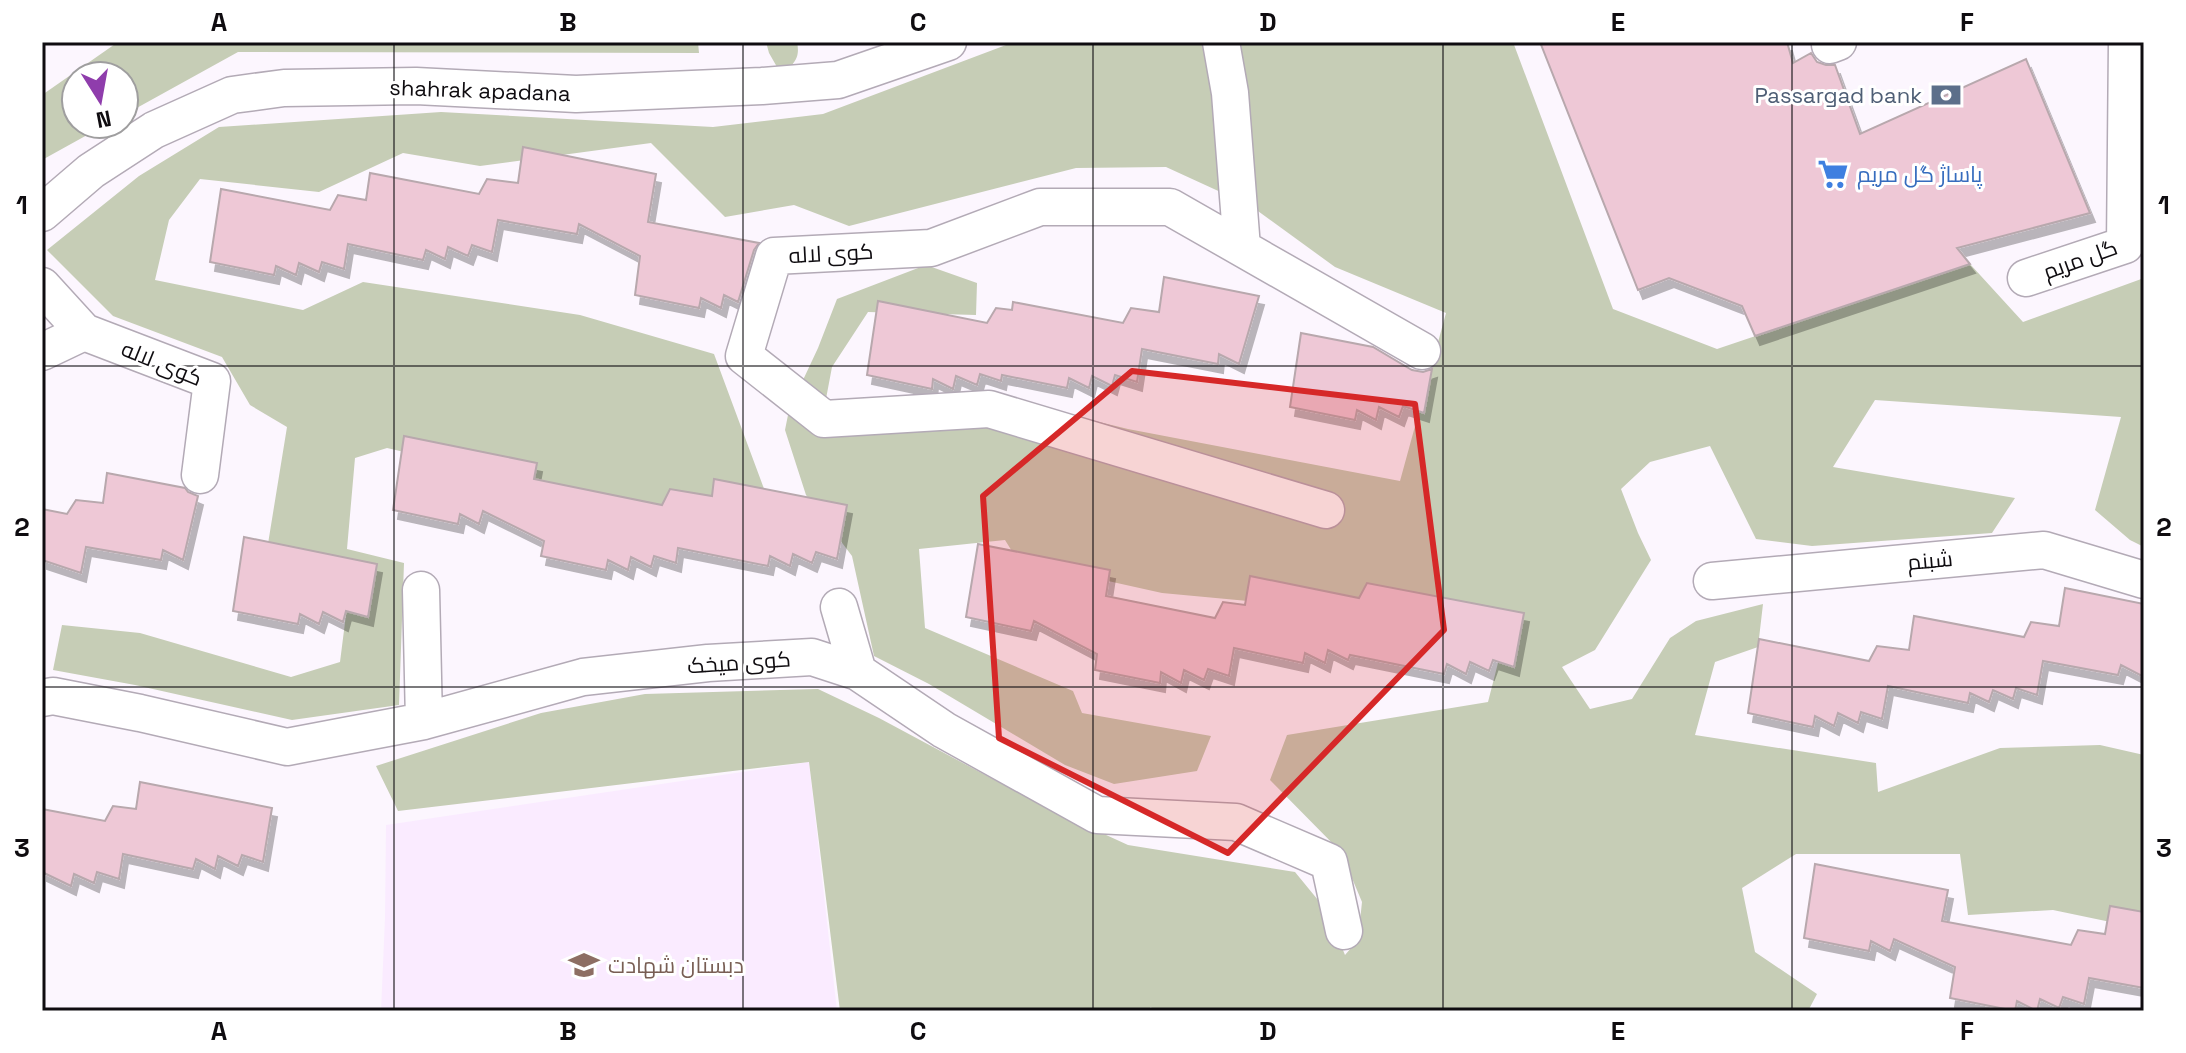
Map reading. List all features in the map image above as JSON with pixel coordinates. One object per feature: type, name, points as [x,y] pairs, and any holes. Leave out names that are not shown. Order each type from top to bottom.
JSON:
[{"type":"street","name":"shahrak apadana","points":[[42,213],[91,171],[154,130],[232,95],[284,88],[416,86],[576,94],[762,86],[838,80],[948,42]]},
{"type":"street","points":[[1221,42],[1230,93],[1242,248]]},
{"type":"street","name":"گل مریم","points":[[2026,278],[2125,245],[2127,42]]},
{"type":"street","name":"کوی لاله","points":[[1326,510],[989,409],[824,419],[744,356],[774,256],[931,248],[1040,207],[1170,207],[1422,351]]},
{"type":"street","name":"کوی لاله","points":[[42,286],[84,332],[212,381],[200,475]]},
{"type":"street","points":[[42,352],[84,332]]},
{"type":"street","name":"شبنم","points":[[1712,581],[2044,550],[2144,580]]},
{"type":"street","points":[[421,590],[424,721]]},
{"type":"street","points":[[839,607],[858,672]]},
{"type":"street","name":"کوی میخک","points":[[42,698],[53,696],[125,710],[287,747],[424,721],[583,677],[708,663],[812,657],[858,672],[944,730],[1097,815],[1236,822],[1329,862],[1344,931]]},
{"type":"highlighted area","points":[[1132,371],[1415,404],[1444,630],[1228,853],[999,738],[983,496]]},
{"type":"shaded area","points":[[809,762],[837,1011],[381,1011],[386,825]]},
{"type":"green space","points":[[118,42],[698,42],[699,53],[238,52],[140,106],[140,60],[92,60]]},
{"type":"green space","points":[[766,42],[797,42],[796,60],[792,65],[777,67]]},
{"type":"green space","points":[[1014,42],[1513,42],[1613,309],[1717,349],[1970,264],[2023,322],[2144,278],[2144,547],[2130,540],[2095,510],[2121,417],[1875,400],[1833,467],[2015,498],[1992,533],[1812,546],[1756,539],[1710,446],[1650,462],[1621,489],[1651,560],[1595,650],[1562,667],[1590,709],[1632,699],[1670,638],[1696,621],[1763,604],[1758,647],[1715,662],[1695,735],[1876,763],[1878,792],[2000,748],[2100,745],[2144,755],[2144,929],[2053,910],[1968,915],[1960,854],[1796,854],[1742,888],[1755,952],[1817,994],[1808,1011],[1153,1011],[1151,1007],[1147,1011],[840,1011],[809,762],[398,811],[376,766],[541,713],[645,694],[818,689],[879,718],[1045,807],[1128,845],[1295,872],[1327,911],[1345,955],[1358,940],[1362,902],[1341,852],[1270,780],[1287,735],[1488,702],[1510,616],[1280,604],[1162,593],[1018,561],[1005,540],[919,549],[925,628],[1073,691],[1082,713],[1211,736],[1197,771],[1114,784],[1065,765],[929,684],[874,656],[852,556],[806,495],[785,430],[789,410],[837,299],[926,265],[977,283],[976,315],[868,312],[832,367],[825,404],[1002,430],[1017,402],[1128,429],[1400,481],[1446,313],[1335,267],[1251,206],[1166,167],[1076,168],[849,226],[794,205],[725,217],[651,143],[480,166],[403,153],[319,192],[200,179],[169,220],[155,280],[303,310],[363,282],[580,315],[714,354],[773,513],[621,502],[387,448],[355,458],[347,549],[404,563],[399,705],[292,720],[53,670],[62,625],[140,633],[291,677],[340,662],[350,583],[266,556],[287,427],[250,405],[222,357],[113,316],[47,250],[139,176],[219,127],[441,112],[713,127],[823,114]]},
{"type":"green space","points":[[60,82],[60,140],[78,140],[42,160],[42,95]]},
{"type":"building","name":"پاساژ گل مریم","points":[[1540,42],[1787,42],[1793,63],[1811,53],[1817,62],[1835,65],[1860,134],[2026,59],[2090,213],[1957,248],[1970,264],[1755,336],[1742,306],[1669,278],[1638,290]]},
{"type":"building","points":[[523,147],[656,174],[648,222],[759,243],[738,302],[724,295],[721,308],[701,298],[699,308],[635,295],[640,256],[579,224],[577,234],[498,220],[492,252],[472,245],[468,256],[448,247],[445,259],[426,250],[423,260],[348,244],[344,269],[322,262],[319,272],[299,263],[296,275],[276,266],[274,275],[210,262],[221,189],[330,210],[338,195],[366,200],[370,173],[479,194],[487,179],[518,183]]},
{"type":"building","points":[[1164,277],[1259,296],[1239,364],[1219,354],[1218,364],[1142,349],[1137,382],[1115,375],[1112,386],[1092,376],[1089,388],[1069,378],[1067,388],[1002,375],[1001,381],[980,374],[977,385],[956,376],[953,389],[933,379],[932,389],[867,375],[878,301],[987,323],[996,308],[1012,310],[1013,302],[1123,323],[1131,308],[1159,312]]},
{"type":"building","points":[[1301,333],[1373,347],[1412,370],[1423,372],[1432,369],[1424,413],[1403,406],[1399,417],[1379,407],[1376,420],[1357,410],[1355,420],[1290,407]]},
{"type":"building","points":[[404,436],[537,463],[534,479],[662,505],[670,489],[712,496],[714,479],[847,505],[837,559],[816,552],[812,563],[793,554],[790,566],[770,556],[768,566],[678,548],[676,563],[654,556],[651,567],[631,557],[628,570],[608,560],[606,570],[541,556],[544,541],[483,511],[479,524],[460,514],[458,524],[393,510]]},
{"type":"building","points":[[107,473],[185,488],[198,496],[183,560],[163,550],[161,560],[86,547],[81,573],[42,560],[42,509],[67,514],[76,500],[103,503]]},
{"type":"building","points":[[244,537],[377,564],[368,617],[346,611],[343,622],[323,612],[319,624],[300,614],[298,624],[233,611]]},
{"type":"building","points":[[978,544],[1110,570],[1106,596],[1215,618],[1223,602],[1245,605],[1250,576],[1359,598],[1367,583],[1524,613],[1514,667],[1493,660],[1489,671],[1470,662],[1466,674],[1447,664],[1444,674],[1350,655],[1348,660],[1328,650],[1325,663],[1305,653],[1303,663],[1234,648],[1229,676],[1208,669],[1204,680],[1184,670],[1181,683],[1161,672],[1160,683],[1095,670],[1097,654],[1034,621],[1031,631],[966,617]]},
{"type":"building","points":[[2065,588],[2144,604],[2144,677],[2121,665],[2118,675],[2043,661],[2037,695],[2016,688],[2013,699],[1993,690],[1989,702],[1970,693],[1968,703],[1888,686],[1882,719],[1861,712],[1858,723],[1838,713],[1834,726],[1815,716],[1813,727],[1748,713],[1759,639],[1869,661],[1877,646],[1909,650],[1914,616],[2024,637],[2031,622],[2059,626]]},
{"type":"building","points":[[140,782],[272,808],[263,862],[242,855],[238,866],[218,856],[215,869],[196,859],[193,869],[123,854],[119,879],[97,872],[94,883],[74,874],[71,886],[42,872],[42,809],[105,821],[113,806],[136,809]]},
{"type":"building","points":[[1815,864],[1948,890],[1942,921],[2071,945],[2078,930],[2105,934],[2110,906],[2144,912],[2144,988],[2089,978],[2084,1004],[2063,997],[2059,1008],[2040,999],[2037,1011],[2017,1001],[2015,1011],[1950,998],[1955,967],[1894,939],[1890,951],[1871,941],[1869,951],[1804,938]]},
{"type":"place","name":"Passargad bank","points":[[1946,95]]},
{"type":"place","name":"پاساژ گل مریم","points":[[1833,174]]},
{"type":"place","name":"دبستان شهادت","points":[[584,965]]}]
